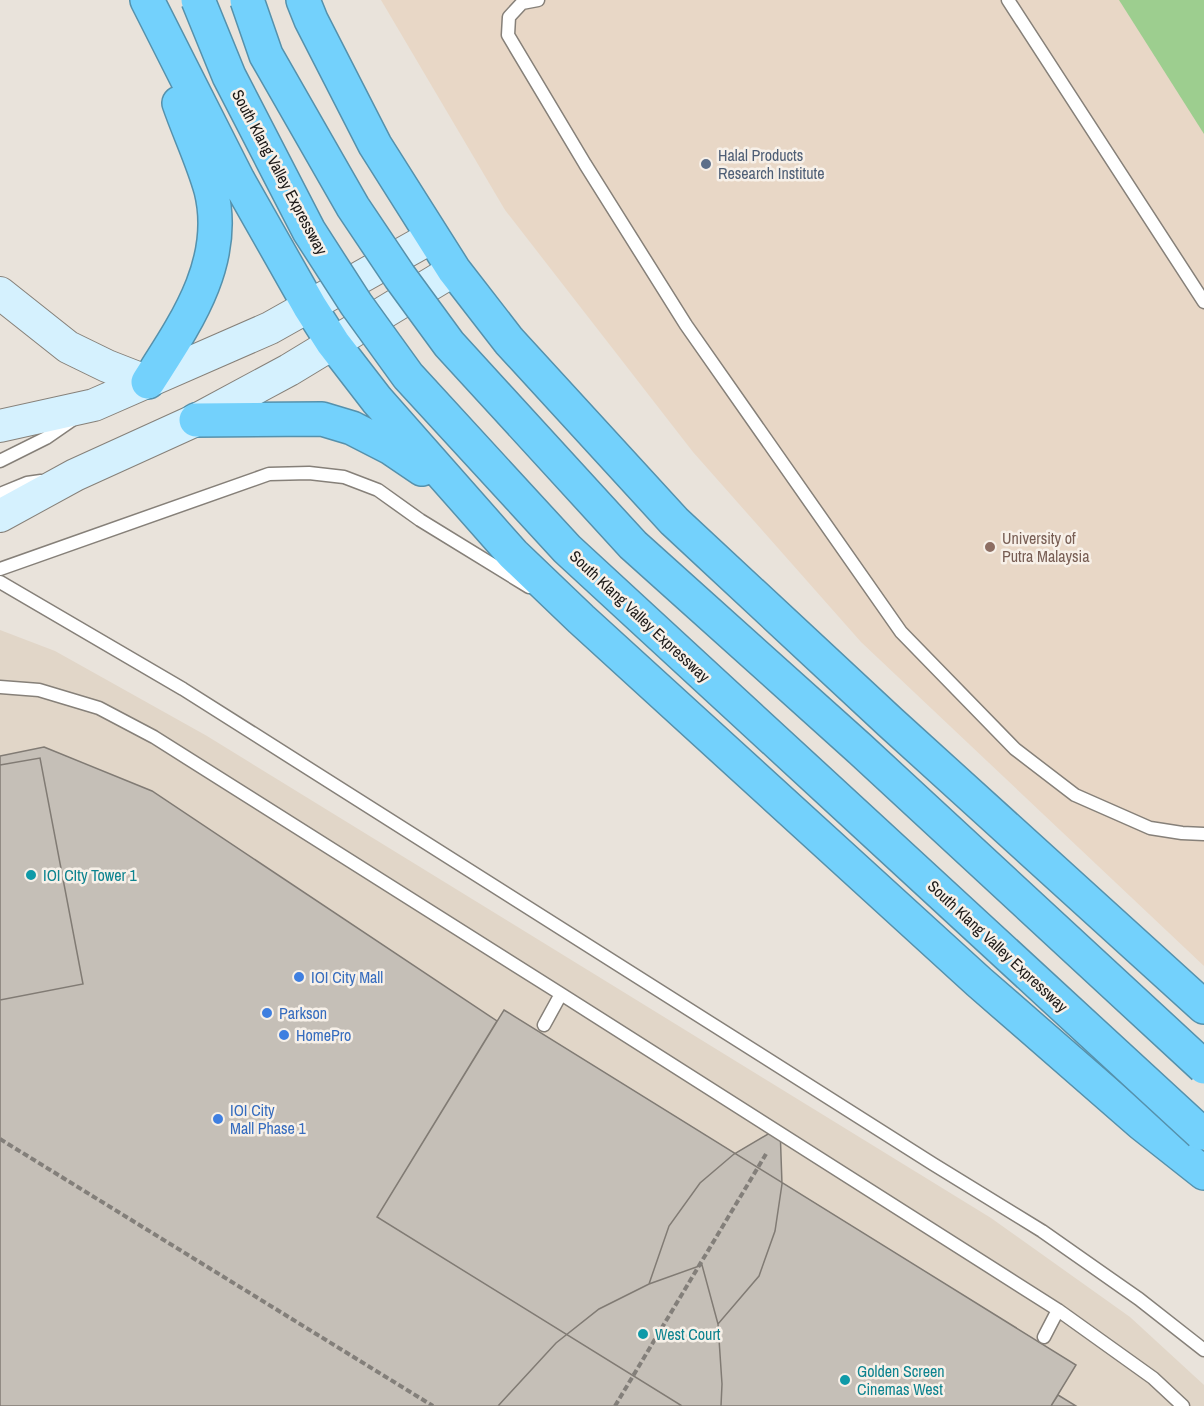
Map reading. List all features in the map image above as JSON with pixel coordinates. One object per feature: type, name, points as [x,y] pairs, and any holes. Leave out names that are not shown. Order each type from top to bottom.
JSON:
[{"type":"highway","points":[[141,0],[211,190],[216,224],[210,268],[198,297],[148,382]]},
{"type":"highway","points":[[147,0],[238,180],[333,343],[376,400],[513,554],[581,620],[979,982],[1142,1124],[1204,1173]]},
{"type":"highway","name":"South Klang Valley Expressway","points":[[198,0],[229,76],[309,231],[356,304],[408,376],[567,549],[1202,1135]]},
{"type":"highway","points":[[247,0],[266,55],[353,207],[449,344],[633,545],[859,748],[1204,1067]]},
{"type":"highway","points":[[303,0],[375,145],[454,270],[509,341],[674,521],[881,714],[1204,1007]]},
{"type":"highway","points":[[196,420],[322,419],[352,428],[391,448],[459,493]]},
{"type":"street","points":[[0,426],[94,405],[148,382],[270,328],[432,237]]},
{"type":"street","points":[[0,516],[75,475],[196,420],[289,370],[454,270]]},
{"type":"street","points":[[0,292],[68,347],[148,382]]},
{"type":"lane","points":[[538,0],[522,3],[509,17],[508,35],[585,164],[686,325],[902,632],[1015,749],[1075,795],[1150,828],[1204,834]]},
{"type":"lane","points":[[1008,0],[1204,302]]},
{"type":"lane","points":[[0,461],[46,438],[94,405]]},
{"type":"lane","points":[[0,569],[269,474],[309,473],[344,477],[378,490],[420,520],[581,620]]},
{"type":"lane","points":[[0,494],[27,483],[75,475]]},
{"type":"lane","points":[[0,582],[183,689],[1042,1231],[1139,1299],[1204,1350]]},
{"type":"lane","points":[[0,687],[39,690],[99,708],[153,737],[1058,1310],[1153,1378],[1183,1406]]},
{"type":"lane","points":[[544,1025],[561,994]]},
{"type":"lane","points":[[1044,1337],[1058,1310]]},
{"type":"path","points":[[0,1139],[433,1406]]},
{"type":"path","points":[[615,1406],[766,1154]]},
{"type":"shaded area","name":"University of Putra Malaysia","points":[[381,0],[1204,0],[1204,966],[861,642],[693,452],[505,210]]},
{"type":"shaded area","name":"IOI City Mall","points":[[0,630],[55,651],[207,736],[991,1218],[1130,1317],[1204,1385],[1204,1406],[0,1406]]},
{"type":"green space","points":[[1119,0],[1204,0],[1204,134]]},
{"type":"building","name":"IOI City Mall Phase 1","points":[[44,747],[152,791],[497,1021],[377,1217],[682,1406],[0,1406],[0,756]]},
{"type":"building","name":"IOI CIty Tower 1","points":[[40,758],[83,984],[0,1000],[0,765]]},
{"type":"building","points":[[504,1010],[1076,1365],[1051,1406],[682,1406],[377,1217]]},
{"type":"building","points":[[780,1127],[782,1184],[775,1231],[759,1276],[718,1324],[702,1265],[649,1284],[669,1226],[700,1183],[734,1154]]},
{"type":"building","name":"West Court","points":[[702,1265],[718,1324],[722,1384],[721,1406],[498,1406],[556,1343],[599,1309],[649,1284]]},
{"type":"building","points":[[1058,1395],[1076,1406],[1051,1406]]},
{"type":"place","name":"Halal Products Research Institute","points":[[706,164]]},
{"type":"place","name":"University of Putra Malaysia","points":[[990,547]]},
{"type":"place","name":"IOI CIty Tower 1","points":[[31,875]]},
{"type":"place","name":"IOI City Mall","points":[[299,977]]},
{"type":"place","name":"Parkson","points":[[267,1013]]},
{"type":"place","name":"HomePro","points":[[284,1035]]},
{"type":"place","name":"IOI City Mall Phase 1","points":[[218,1119]]},
{"type":"place","name":"West Court","points":[[643,1334]]},
{"type":"place","name":"Golden Screen Cinemas West","points":[[845,1380]]}]
